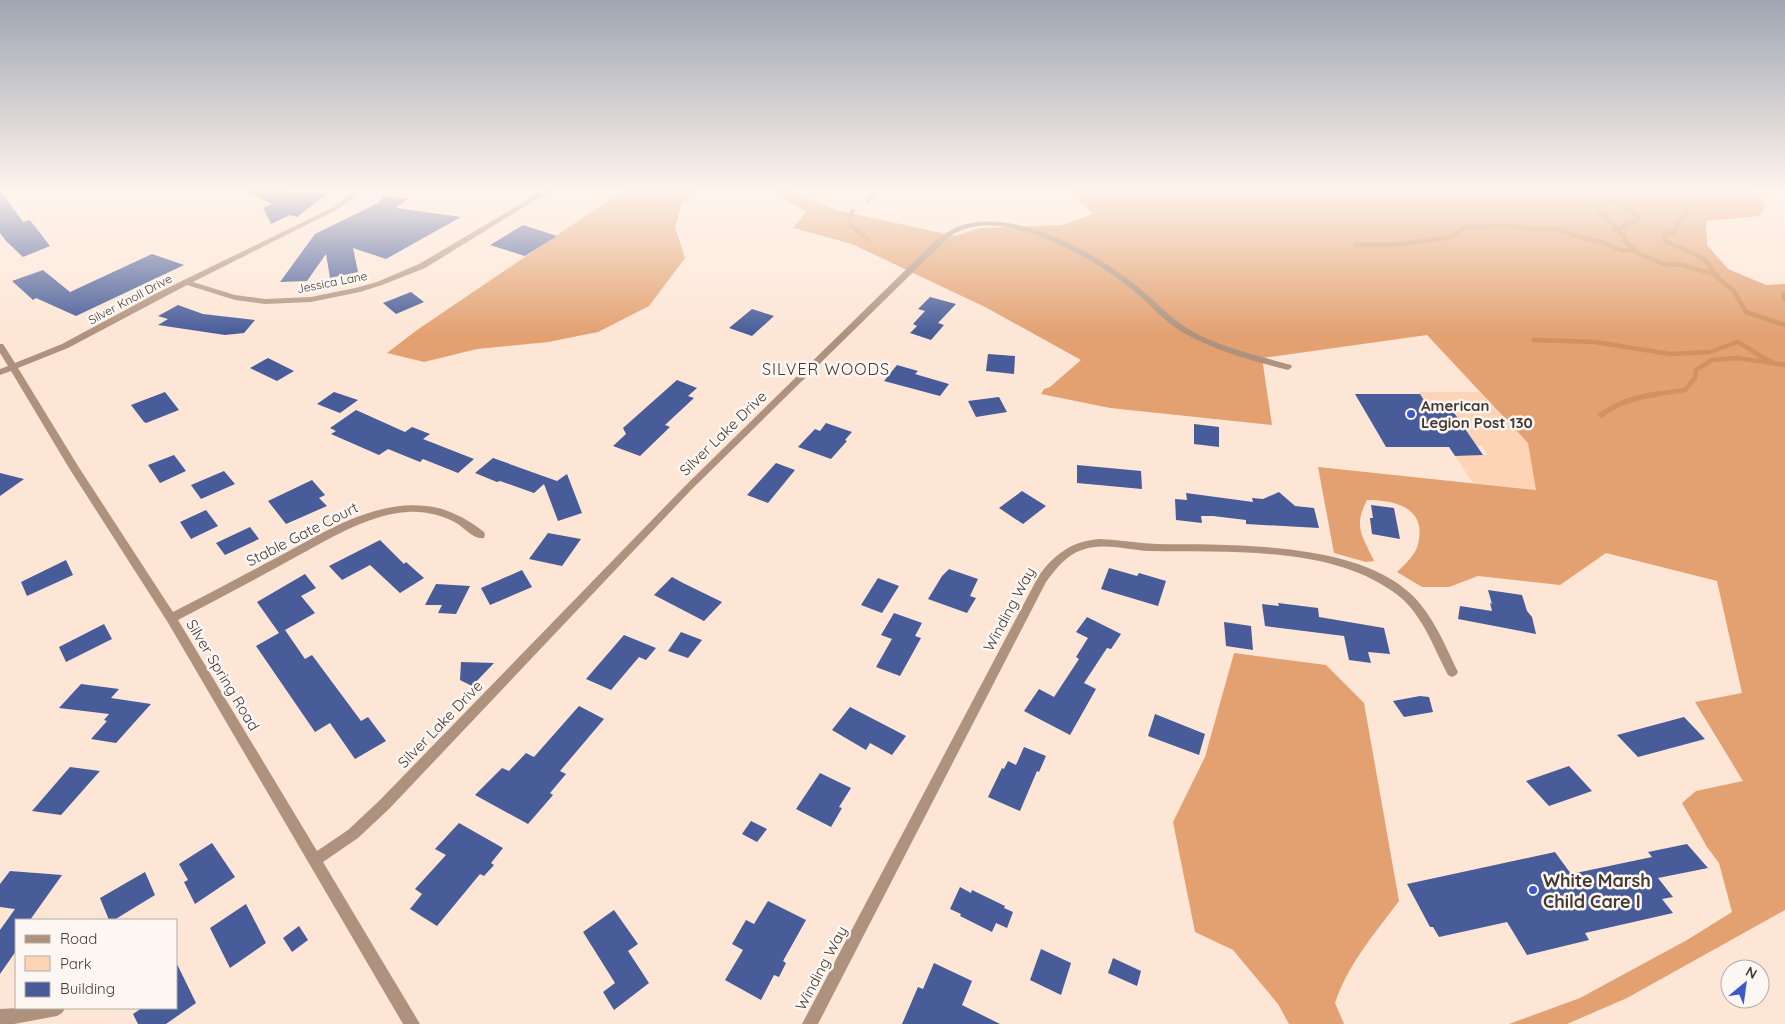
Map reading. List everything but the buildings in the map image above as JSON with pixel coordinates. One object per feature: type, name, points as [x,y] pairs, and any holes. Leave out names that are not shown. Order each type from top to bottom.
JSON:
[{"type":"street","name":"Silver Knoll Drive","points":[[0,372],[65,346],[276,238]]},
{"type":"street","name":"Jessica Lane","points":[[187,282],[228,296],[265,301],[303,300],[360,289],[404,275],[469,238]]},
{"type":"street","name":"Silver Lake Drive","points":[[316,859],[353,834],[384,805],[690,486],[945,238]]},
{"type":"street","name":"Silver Lake Drive","points":[[1047,238],[1082,254],[1122,278],[1165,316],[1192,334],[1210,342],[1288,367]]},
{"type":"street","name":"Silver Spring Road","points":[[0,346],[74,468],[170,618],[316,859],[412,1024]]},
{"type":"street","name":"Stable Gate Court","points":[[170,618],[368,517],[408,509],[443,512],[460,519],[480,535]]},
{"type":"street","name":"Winding Way","points":[[810,1024],[1042,580],[1062,555],[1073,548],[1098,542],[1143,547],[1238,550],[1316,557],[1354,567],[1383,580],[1407,597],[1432,629],[1452,672]]},
{"type":"street","points":[[0,1017],[11,1017],[52,1009]]},
{"type":"green space","points":[[1419,392],[1480,392],[1528,443],[1537,490],[1473,483],[1455,456],[1488,455],[1482,446],[1472,446],[1449,404],[1427,405]]},
{"type":"shaded area","points":[[553,238],[678,238],[685,258],[649,306],[598,332],[548,342],[477,349],[424,362],[387,353],[417,330]]},
{"type":"shaded area","points":[[829,238],[1707,238],[1707,245],[1728,269],[1766,285],[1785,284],[1785,910],[1627,998],[1567,1024],[1509,1024],[1580,998],[1687,940],[1732,912],[1719,863],[1707,847],[1682,803],[1696,791],[1743,781],[1695,702],[1742,693],[1717,581],[1606,553],[1560,585],[1478,576],[1449,587],[1422,587],[1397,572],[1409,560],[1417,548],[1420,532],[1418,522],[1407,508],[1378,500],[1367,500],[1360,517],[1361,531],[1374,561],[1366,562],[1334,553],[1318,467],[1536,490],[1528,443],[1427,335],[1262,358],[1272,425],[1110,408],[1041,394],[1044,389],[1050,387],[1081,360],[987,308],[852,244]]},
{"type":"shaded area","points":[[1234,653],[1326,665],[1364,703],[1399,901],[1363,949],[1340,989],[1335,1003],[1344,1024],[1289,1024],[1278,1004],[1233,950],[1195,932],[1173,822],[1205,757]]},
{"type":"waterway","points":[[1356,245],[1397,245],[1445,238]]},
{"type":"waterway","points":[[1583,238],[1602,242],[1621,250],[1635,251]]},
{"type":"waterway","points":[[1625,238],[1625,241],[1639,254],[1664,264],[1681,265],[1716,275]]},
{"type":"waterway","points":[[1665,238],[1665,241],[1699,256],[1708,263],[1716,275]]},
{"type":"waterway","points":[[1716,275],[1734,291],[1746,312],[1785,325]]},
{"type":"waterway","points":[[1785,294],[1783,295],[1785,300]]},
{"type":"waterway","points":[[1534,340],[1595,342],[1670,354],[1710,352],[1737,342],[1772,362]]},
{"type":"waterway","points":[[1649,395],[1685,390],[1695,378],[1696,370],[1712,360],[1737,358],[1785,365]]},
{"type":"waterway","points":[[1601,415],[1628,401],[1658,394]]},
{"type":"place","name":"American Legion Post 130","points":[[1411,414]]},
{"type":"place","name":"White Marsh Child Care I","points":[[1533,890]]},
{"type":"district","name":"SILVER WOODS","points":[[826,369]]}]
